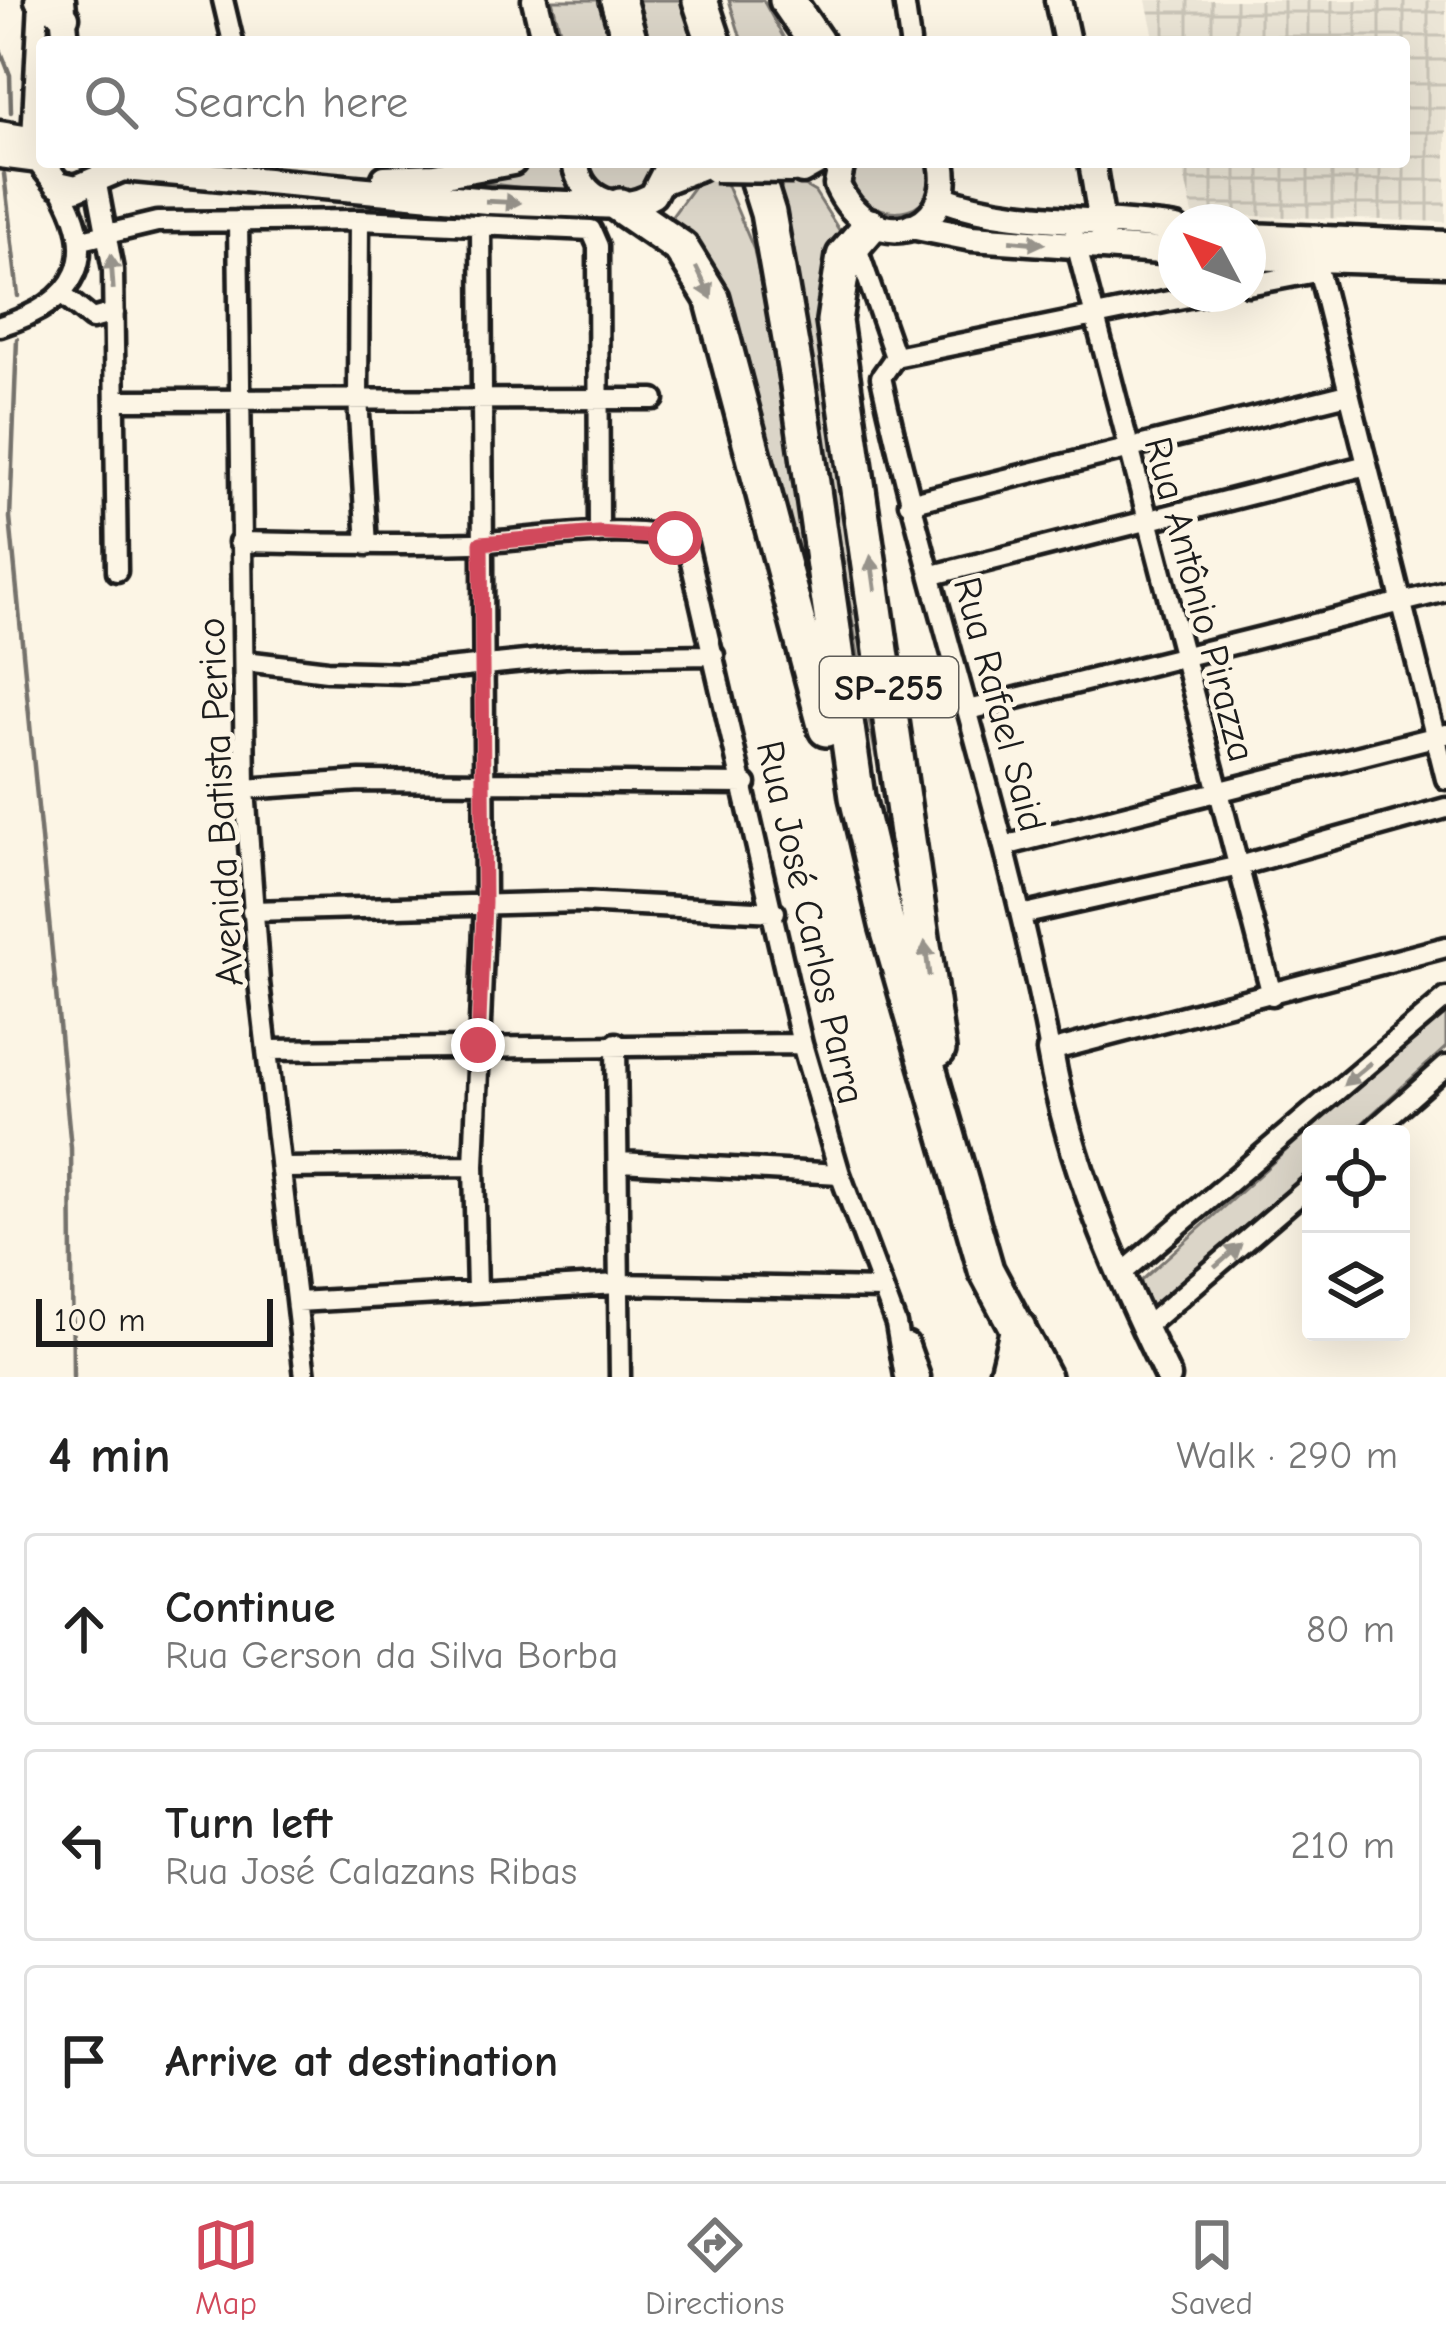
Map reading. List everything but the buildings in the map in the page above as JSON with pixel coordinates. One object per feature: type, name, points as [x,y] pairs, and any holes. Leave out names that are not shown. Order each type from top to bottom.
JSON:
[{"type":"highway","points":[[618,0],[628,36]]},
{"type":"highway","points":[[700,0],[712,36]]},
{"type":"highway","points":[[788,0],[812,36]]},
{"type":"highway","name":"SP-255","points":[[754,168],[768,213],[798,385],[857,797],[886,925],[950,1159],[986,1270],[1043,1377]]},
{"type":"highway","name":"SP-255","points":[[620,206],[681,248],[712,298],[850,828],[886,925]]},
{"type":"highway","name":"SP-255","points":[[862,234],[838,271],[834,321],[922,928],[950,1159]]},
{"type":"highway","points":[[1006,1377],[1018,1328]]},
{"type":"street","points":[[224,0],[232,36]]},
{"type":"street","points":[[535,0],[544,36]]},
{"type":"street","points":[[904,0],[909,36]]},
{"type":"street","points":[[1058,0],[1066,36]]},
{"type":"street","points":[[38,1],[65,20]]},
{"type":"street","points":[[38,1],[38,36]]},
{"type":"street","points":[[0,134],[36,145]]},
{"type":"street","points":[[0,155],[36,147]]},
{"type":"street","points":[[38,314],[61,294],[82,261],[82,240],[50,168]]},
{"type":"street","points":[[58,184],[76,188],[96,170],[123,168],[488,201],[620,206],[641,202],[667,171]]},
{"type":"street","points":[[270,168],[378,178],[479,168]]},
{"type":"street","points":[[378,178],[401,168]]},
{"type":"street","points":[[577,168],[584,187],[596,198],[620,206]]},
{"type":"street","points":[[809,168],[839,174],[848,208],[862,234],[895,357],[1158,304]]},
{"type":"street","points":[[911,226],[940,198],[942,168]]},
{"type":"street","points":[[1093,168],[1104,218],[1101,248]]},
{"type":"street","points":[[96,170],[108,231],[114,314],[116,571]]},
{"type":"street","points":[[940,198],[1004,214],[1104,218],[1158,226]]},
{"type":"street","name":"Rua Antônio Pirazza","points":[[1074,219],[1075,247],[1092,319],[1272,995]]},
{"type":"street","points":[[82,240],[157,222],[359,220],[578,226],[596,233],[598,533],[481,543],[239,542]]},
{"type":"street","points":[[359,220],[358,398],[367,545]]},
{"type":"street","name":"Avenida Batista Perico","points":[[238,221],[244,789],[252,911],[305,1377]]},
{"type":"street","points":[[477,1291],[474,1166],[484,903],[481,224]]},
{"type":"street","points":[[862,234],[911,226],[972,238],[1158,251]]},
{"type":"street","points":[[1266,242],[1314,258]]},
{"type":"street","points":[[1266,278],[1314,258],[1446,244]]},
{"type":"street","points":[[1266,257],[1446,263]]},
{"type":"street","points":[[1314,258],[1400,604],[1441,735],[1446,779]]},
{"type":"street","points":[[61,294],[92,319]]},
{"type":"street","points":[[0,326],[38,314],[92,319],[114,314]]},
{"type":"street","name":"Rua Rafael Said","points":[[895,357],[881,376],[909,503],[970,710],[1050,1051]]},
{"type":"street","points":[[909,503],[1127,453],[1348,394]]},
{"type":"street","points":[[118,400],[654,399]]},
{"type":"street","points":[[933,575],[1367,465]]},
{"type":"street","name":"Rua José Carlos Parra","points":[[598,533],[675,538],[692,551],[802,1044],[840,1174],[920,1377]]},
{"type":"street","points":[[970,710],[1446,591]]},
{"type":"street","points":[[245,661],[327,671],[406,673],[482,664],[714,655]]},
{"type":"street","points":[[1004,846],[1441,735]]},
{"type":"street","points":[[244,789],[360,781],[746,784]]},
{"type":"street","points":[[1021,915],[1235,867],[1446,808]]},
{"type":"street","points":[[252,911],[484,903],[776,912]]},
{"type":"street","points":[[1168,1377],[1119,1276],[1077,1164],[1050,1051],[1446,947]]},
{"type":"street","points":[[1119,1276],[1446,998]]},
{"type":"street","points":[[616,1043],[620,1377]]},
{"type":"street","points":[[268,1050],[802,1044]]},
{"type":"street","points":[[1379,1125],[1446,1066]]},
{"type":"street","points":[[620,1162],[840,1174]]},
{"type":"street","points":[[284,1168],[474,1166]]},
{"type":"street","points":[[1144,1328],[1302,1192]]},
{"type":"street","points":[[297,1302],[619,1284],[883,1289]]},
{"type":"street","name":"Rua José Carlos Parra","points":[[896,1324],[905,1377]]},
{"type":"shaded area","points":[[552,0],[608,0],[617,36],[561,36]]},
{"type":"shaded area","points":[[635,0],[686,0],[698,36],[644,36]]},
{"type":"shaded area","points":[[729,0],[763,0],[783,36],[740,36]]},
{"type":"shaded area","points":[[1146,0],[1446,0],[1446,222],[1266,216],[1266,204],[1191,204],[1182,168],[1410,168],[1410,36],[1154,36]]},
{"type":"shaded area","points":[[510,168],[566,168],[577,195],[463,180]]},
{"type":"shaded area","points":[[588,168],[655,168],[647,187],[626,197],[594,184]]},
{"type":"shaded area","points":[[850,168],[928,168],[931,179],[920,204],[893,211],[862,199],[848,184]]},
{"type":"shaded area","points":[[700,178],[724,179],[754,250],[818,639],[783,523],[735,317],[698,249],[670,219]]},
{"type":"shaded area","points":[[798,182],[815,192],[841,233],[833,250],[885,760],[876,758],[781,193],[781,183]]},
{"type":"shaded area","points":[[1446,1007],[1446,1047],[1360,1125],[1315,1125]]},
{"type":"shaded area","points":[[1302,1136],[1302,1178],[1175,1294],[1155,1307],[1144,1304],[1141,1281]]},
{"type":"waterway","points":[[0,49],[10,75],[11,112]]},
{"type":"waterway","points":[[4,174],[18,296]]},
{"type":"waterway","points":[[17,339],[10,518],[71,1148],[73,1377]]},
{"type":"route","points":[[478,1045],[484,903],[481,543],[598,533],[675,538]]}]
